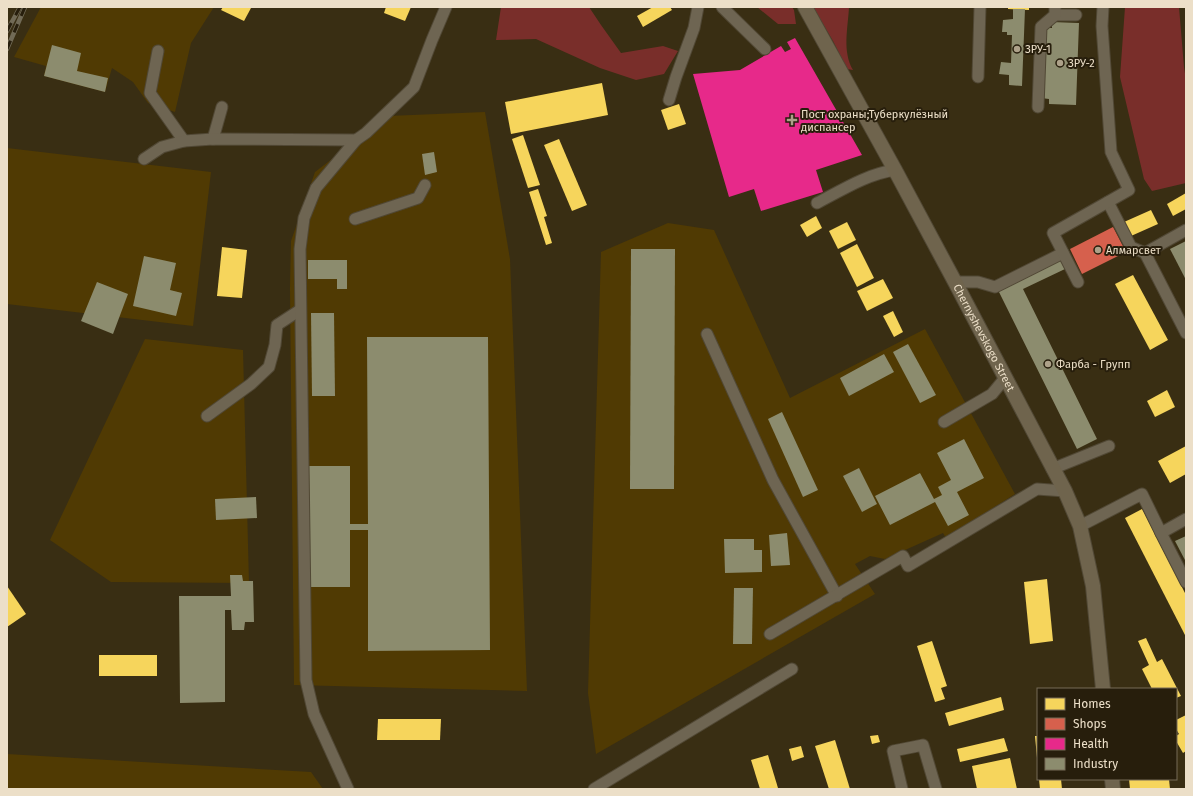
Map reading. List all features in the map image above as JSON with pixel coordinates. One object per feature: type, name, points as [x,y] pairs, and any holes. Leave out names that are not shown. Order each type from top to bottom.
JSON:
[{"type":"main road","name":"Chernyshevskogo Street","points":[[805,7],[895,170],[1006,377],[1052,469],[1065,491],[1080,526],[1093,586],[1104,688]]},
{"type":"street","points":[[348,789],[314,714],[306,680],[300,249],[304,218],[316,188],[356,140],[366,133],[414,87],[446,7]]},
{"type":"street","points":[[669,100],[694,28],[698,7]]},
{"type":"street","points":[[722,7],[765,49]]},
{"type":"street","points":[[978,77],[980,7]]},
{"type":"street","points":[[1078,282],[1053,233],[1129,190],[1111,152],[1102,26],[1103,7]]},
{"type":"street","points":[[1038,107],[1041,27],[1055,11],[1076,16]]},
{"type":"street","points":[[158,51],[150,93],[184,141]]},
{"type":"street","points":[[213,138],[222,107]]},
{"type":"street","points":[[144,159],[162,147],[184,141],[213,138],[356,140]]},
{"type":"street","points":[[817,203],[854,183],[873,175],[895,170]]},
{"type":"street","points":[[355,219],[418,198],[425,185]]},
{"type":"street","points":[[1108,202],[1131,248],[1145,253],[1186,333]]},
{"type":"street","points":[[1145,253],[1186,230]]},
{"type":"street","points":[[955,282],[978,282],[995,287],[1063,253]]},
{"type":"street","points":[[207,416],[251,384],[269,367],[275,345],[277,325],[300,310]]},
{"type":"street","points":[[707,334],[773,480],[837,596]]},
{"type":"street","points":[[944,422],[992,394],[1006,377]]},
{"type":"street","points":[[1052,469],[1109,446]]},
{"type":"street","points":[[770,634],[903,556],[908,566],[1037,490],[1065,491]]},
{"type":"street","points":[[1080,526],[1142,494],[1186,582]]},
{"type":"street","points":[[1161,533],[1186,519]]},
{"type":"street","points":[[594,789],[792,669]]},
{"type":"street","points":[[902,789],[893,752],[923,745],[936,789]]},
{"type":"shaded area","points":[[41,7],[214,7],[191,43],[175,112],[148,103],[133,82],[112,68],[105,92],[44,76],[46,66],[14,57]]},
{"type":"shaded area","points":[[501,7],[589,7],[621,53],[663,46],[678,51],[664,74],[636,80],[600,68],[536,39],[496,40]]},
{"type":"shaded area","points":[[757,7],[792,7],[794,10],[796,24],[778,24]]},
{"type":"shaded area","points":[[813,7],[849,7],[847,47],[853,70],[847,69]]},
{"type":"shaded area","points":[[1125,7],[1179,7],[1186,80],[1186,183],[1152,191],[1144,179],[1120,77]]},
{"type":"shaded area","points":[[485,112],[510,259],[527,691],[294,685],[290,288],[291,241],[315,172],[388,116]]},
{"type":"shaded area","points":[[7,148],[211,172],[193,326],[7,304]]},
{"type":"shaded area","points":[[668,223],[714,230],[790,398],[925,329],[1015,494],[946,538],[943,533],[885,559],[870,556],[855,564],[875,594],[596,754],[588,693],[601,252]]},
{"type":"shaded area","points":[[145,339],[243,350],[249,583],[111,582],[50,540]]},
{"type":"shaded area","points":[[7,754],[311,772],[323,789],[7,789]]},
{"type":"building: Homes","points":[[223,7],[251,8],[244,21],[221,10]]},
{"type":"building: Homes","points":[[386,7],[411,7],[405,21],[384,13]]},
{"type":"building: Homes","points":[[653,7],[670,7],[672,10],[643,27],[637,16]]},
{"type":"building: Homes","points":[[1008,7],[1029,7],[1029,10],[1008,9]]},
{"type":"building: Homes","points":[[602,83],[608,115],[511,134],[505,102]]},
{"type":"building: Homes","points":[[679,104],[686,124],[668,130],[661,110]]},
{"type":"building: Homes","points":[[523,135],[540,185],[528,188],[512,139]]},
{"type":"building: Homes","points":[[559,139],[587,205],[572,211],[544,145]]},
{"type":"building: Homes","points":[[538,189],[547,216],[544,217],[552,243],[546,245],[529,192]]},
{"type":"building: Homes","points":[[1186,193],[1186,209],[1173,216],[1167,204]]},
{"type":"building: Homes","points":[[1151,210],[1158,224],[1131,236],[1124,222]]},
{"type":"building: Homes","points":[[816,216],[822,228],[807,237],[800,225]]},
{"type":"building: Homes","points":[[847,222],[856,240],[838,249],[829,231]]},
{"type":"building: Homes","points":[[857,244],[874,278],[857,287],[840,253]]},
{"type":"building: Homes","points":[[222,247],[247,250],[242,298],[217,296]]},
{"type":"building: Homes","points":[[1133,275],[1168,340],[1150,350],[1115,284]]},
{"type":"building: Homes","points":[[883,279],[893,298],[867,311],[857,291]]},
{"type":"building: Homes","points":[[893,311],[903,332],[894,337],[883,316]]},
{"type":"building: Homes","points":[[1167,390],[1175,407],[1155,417],[1147,401]]},
{"type":"building: Homes","points":[[1186,446],[1186,474],[1170,483],[1158,461]]},
{"type":"building: Homes","points":[[1142,509],[1186,595],[1186,637],[1125,518]]},
{"type":"building: Homes","points":[[1047,579],[1053,641],[1030,644],[1024,582]]},
{"type":"building: Homes","points":[[7,586],[26,614],[7,627]]},
{"type":"building: Homes","points":[[1146,638],[1157,662],[1162,659],[1177,688],[1152,688],[1142,669],[1149,665],[1138,641]]},
{"type":"building: Homes","points":[[932,641],[947,686],[941,688],[945,699],[935,702],[917,646]]},
{"type":"building: Homes","points":[[99,655],[157,655],[157,676],[99,676]]},
{"type":"building: Homes","points":[[1177,688],[1181,696],[1177,698]]},
{"type":"building: Homes","points":[[1001,697],[1004,710],[949,726],[945,713]]},
{"type":"building: Homes","points":[[1186,715],[1186,751],[1183,753],[1177,743],[1177,735],[1179,734],[1177,731],[1177,720]]},
{"type":"building: Homes","points":[[378,719],[441,719],[440,740],[377,740]]},
{"type":"building: Homes","points":[[878,735],[880,742],[872,744],[870,736]]},
{"type":"building: Homes","points":[[1035,736],[1037,736],[1037,758]]},
{"type":"building: Homes","points":[[1004,738],[1008,751],[960,762],[957,749]]},
{"type":"building: Homes","points":[[835,740],[850,789],[829,789],[815,746]]},
{"type":"building: Homes","points":[[801,746],[804,757],[792,761],[789,749]]},
{"type":"building: Homes","points":[[768,755],[778,788],[760,789],[751,760]]},
{"type":"building: Homes","points":[[1010,758],[1017,789],[977,789],[972,766]]},
{"type":"building: Homes","points":[[1039,780],[1061,780],[1062,789],[1040,789]]},
{"type":"building: Homes","points":[[1129,780],[1169,780],[1170,789],[1130,789]]},
{"type":"building: Shops","name":"Алмарсвет","points":[[1113,227],[1126,252],[1082,274],[1070,249]]},
{"type":"building: Health","name":"Пост охраны;Туберкулёзный диспансер","points":[[795,38],[862,155],[816,170],[823,192],[761,211],[754,189],[729,197],[693,74],[740,70],[781,46],[785,52],[791,49],[787,42]]},
{"type":"building: Industry","name":"ЗРУ-1","points":[[1013,9],[1025,9],[1022,86],[1009,85],[1009,75],[999,74],[1001,62],[1011,63],[1012,35],[1007,35],[1007,32],[1002,32],[1003,20],[1013,19]]},
{"type":"building: Industry","name":"ЗРУ-2","points":[[1052,22],[1079,23],[1076,105],[1049,104],[1049,99],[1041,98],[1043,28],[1052,28]]},
{"type":"building: Industry","points":[[52,45],[81,53],[77,71],[108,78],[105,92],[44,76]]},
{"type":"building: Industry","points":[[434,152],[437,172],[425,175],[422,154]]},
{"type":"building: Industry","points":[[1186,241],[1186,280],[1170,249]]},
{"type":"building: Industry","points":[[631,249],[675,249],[674,489],[630,489]]},
{"type":"building: Industry","points":[[144,256],[176,263],[170,290],[182,293],[176,316],[133,306]]},
{"type":"building: Industry","name":"Фарба - Групп","points":[[1060,259],[1065,269],[1023,289],[1097,439],[1077,449],[998,290]]},
{"type":"building: Industry","points":[[308,260],[347,260],[347,289],[337,289],[337,279],[308,279]]},
{"type":"building: Industry","points":[[97,282],[128,294],[113,334],[81,321]]},
{"type":"building: Industry","points":[[311,313],[334,313],[335,396],[312,396]]},
{"type":"building: Industry","points":[[367,337],[488,337],[490,650],[368,651],[368,530],[350,530],[350,587],[310,587],[309,466],[350,466],[350,524],[368,524]]},
{"type":"building: Industry","points":[[908,344],[936,395],[920,403],[893,352]]},
{"type":"building: Industry","points":[[884,354],[894,372],[849,396],[840,378]]},
{"type":"building: Industry","points":[[782,412],[818,490],[803,497],[768,419]]},
{"type":"building: Industry","points":[[964,439],[984,478],[957,492],[969,515],[948,526],[935,502],[890,525],[875,496],[920,473],[934,499],[942,495],[938,487],[951,480],[937,453]]},
{"type":"building: Industry","points":[[859,468],[877,504],[862,512],[843,476]]},
{"type":"building: Industry","points":[[256,497],[257,518],[216,520],[215,499]]},
{"type":"building: Industry","points":[[787,533],[790,565],[771,566],[769,535]]},
{"type":"building: Industry","points":[[1186,536],[1186,562],[1175,541]]},
{"type":"building: Industry","points":[[724,539],[754,539],[754,550],[762,550],[762,572],[725,573]]},
{"type":"building: Industry","points":[[230,575],[242,575],[243,581],[253,581],[254,622],[245,622],[244,630],[232,630],[231,610],[225,610],[225,702],[180,703],[179,596],[231,596]]},
{"type":"building: Industry","points":[[734,588],[753,588],[752,644],[733,644]]},
{"type":"railway","points":[[7,31],[20,7]]},
{"type":"railway","points":[[7,49],[25,7]]},
{"type":"place","name":"ЗРУ-1","points":[[1017,49]]},
{"type":"place","name":"ЗРУ-2","points":[[1060,63]]},
{"type":"place","name":"Пост охраны;Туберкулёзный диспансер","points":[[792,120]]},
{"type":"place","name":"Алмарсвет","points":[[1098,250]]},
{"type":"place","name":"Фарба - Групп","points":[[1048,364]]}]
